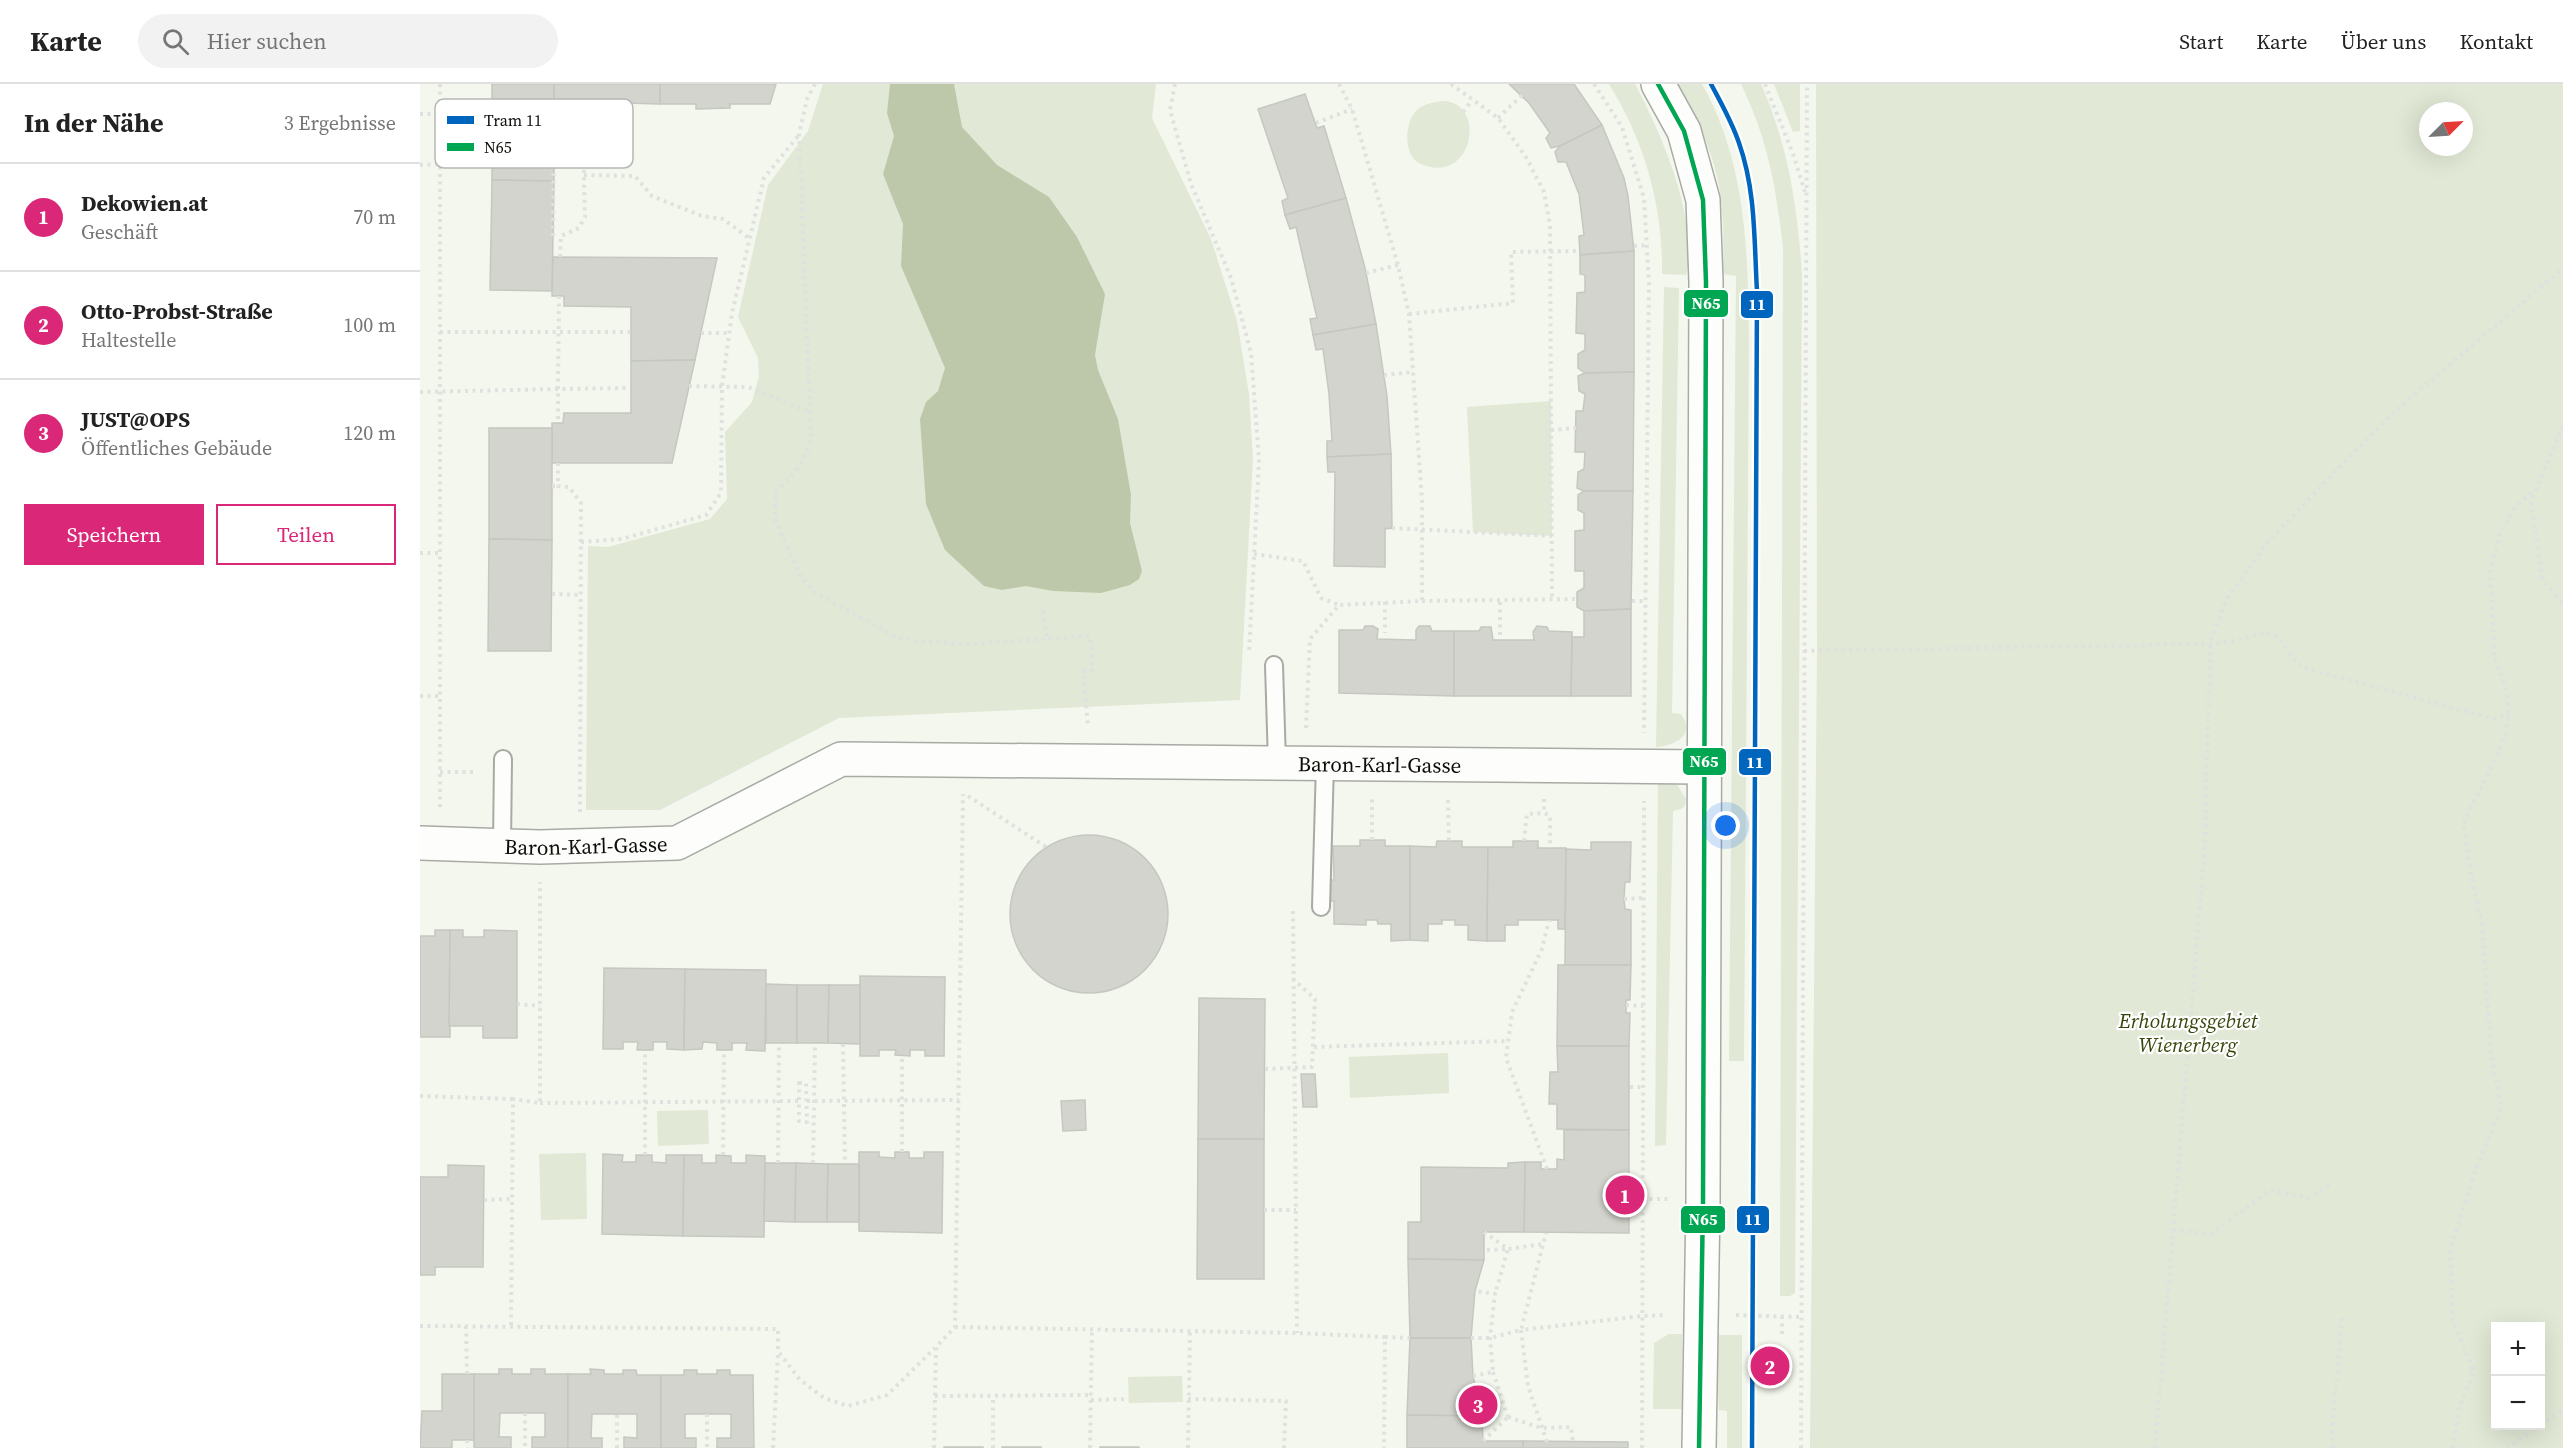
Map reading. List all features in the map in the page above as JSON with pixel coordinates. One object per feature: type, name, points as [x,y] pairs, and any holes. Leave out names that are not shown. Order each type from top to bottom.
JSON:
[{"type":"street","points":[[1658,84],[1684,131],[1703,200],[1706,282],[1703,1202],[1699,1448]]},
{"type":"street","name":"Baron-Karl-Gasse","points":[[430,843],[540,847],[677,843],[841,759],[1703,767]]},
{"type":"lane","points":[[1274,665],[1302,763],[1321,907]]},
{"type":"lane","points":[[502,846],[503,766]]},
{"type":"path","points":[[815,84],[807,99],[799,134],[811,436],[801,467],[776,492],[775,520],[801,578],[816,593],[895,636],[914,641],[969,644],[1090,636],[1093,670],[1083,671],[1086,700]]},
{"type":"path","points":[[1175,84],[1170,110],[1191,184],[1231,278],[1251,353],[1259,460],[1249,659]]},
{"type":"path","points":[[1340,84],[1352,109],[1398,265],[1409,314],[1423,530],[1422,601]]},
{"type":"path","points":[[1451,84],[1498,118],[1527,157],[1544,192],[1550,225],[1552,600]]},
{"type":"path","points":[[1765,84],[1793,154],[1806,196]]},
{"type":"path","points":[[1801,1448],[1807,84]]},
{"type":"path","points":[[1498,118],[1522,95]]},
{"type":"path","points":[[1463,112],[1472,100]]},
{"type":"path","points":[[1316,123],[1352,109]]},
{"type":"path","points":[[581,542],[622,539],[706,515],[721,493],[722,386],[729,333],[748,237],[764,178],[799,134]]},
{"type":"path","points":[[420,165],[435,164]]},
{"type":"path","points":[[430,843],[440,772],[440,168]]},
{"type":"path","points":[[553,236],[554,168]]},
{"type":"path","points":[[560,257],[561,236],[579,228],[585,218],[584,168]]},
{"type":"path","points":[[584,175],[635,176],[652,196],[702,216],[723,219],[748,237]]},
{"type":"path","points":[[1634,246],[1647,245]]},
{"type":"path","points":[[1409,314],[1513,303],[1511,252],[1579,251]]},
{"type":"path","points":[[1366,273],[1398,265]]},
{"type":"path","points":[[2155,1448],[2205,844],[2210,644],[2226,600],[2270,539],[2392,414],[2563,268]]},
{"type":"path","points":[[558,423],[559,296]]},
{"type":"path","points":[[440,332],[631,332]]},
{"type":"path","points":[[701,333],[729,333]]},
{"type":"path","points":[[1383,375],[1413,372]]},
{"type":"path","points":[[689,387],[748,387],[809,412]]},
{"type":"path","points":[[420,392],[630,388]]},
{"type":"path","points":[[2563,426],[2531,501],[2542,578],[2563,604]]},
{"type":"path","points":[[1551,430],[1576,428]]},
{"type":"path","points":[[558,463],[558,486]]},
{"type":"path","points":[[552,486],[569,487],[581,503],[580,846]]},
{"type":"path","points":[[2453,1448],[2459,1408],[2474,1371],[2453,1321],[2450,1249],[2476,1168],[2501,1107],[2492,1053],[2482,923],[2463,824],[2484,777],[2503,743],[2509,714],[2505,684],[2495,660],[2490,570],[2500,535],[2516,506],[2536,489]]},
{"type":"path","points":[[1392,528],[1552,536]]},
{"type":"path","points":[[420,553],[440,553]]},
{"type":"path","points":[[1254,554],[1303,561],[1321,598],[1339,605],[1422,601],[1578,599]]},
{"type":"path","points":[[552,594],[581,595]]},
{"type":"path","points":[[1500,600],[1500,634]]},
{"type":"path","points":[[1632,601],[1645,601]]},
{"type":"path","points":[[1385,602],[1385,633]]},
{"type":"path","points":[[1302,763],[1310,639],[1339,605]]},
{"type":"path","points":[[1042,611],[1047,640]]},
{"type":"path","points":[[1804,651],[2210,644],[2235,641],[2266,632],[2278,638],[2304,668],[2495,719],[2509,714]]},
{"type":"path","points":[[420,696],[440,696]]},
{"type":"path","points":[[1372,764],[1372,840]]},
{"type":"path","points":[[1447,765],[1449,841]]},
{"type":"path","points":[[1543,765],[1544,813]]},
{"type":"path","points":[[440,772],[503,766]]},
{"type":"path","points":[[778,1351],[800,1380],[824,1398],[848,1406],[887,1395],[955,1327],[963,792],[1046,847]]},
{"type":"path","points":[[1524,841],[1527,814],[1544,813],[1550,816],[1550,848]]},
{"type":"path","points":[[540,847],[540,1103]]},
{"type":"path","points":[[1624,898],[1643,898]]},
{"type":"path","points":[[1293,906],[1297,1333]]},
{"type":"path","points":[[1547,1168],[1506,1058],[1512,1012],[1542,949],[1549,920]]},
{"type":"path","points":[[1265,1069],[1312,1067],[1315,999],[1292,978]]},
{"type":"path","points":[[517,1004],[540,1006]]},
{"type":"path","points":[[1626,1005],[1643,1006]]},
{"type":"path","points":[[1314,1047],[1509,1041]]},
{"type":"path","points":[[778,1163],[779,1043]]},
{"type":"path","points":[[813,1163],[815,1043]]},
{"type":"path","points":[[843,1044],[845,1164]]},
{"type":"path","points":[[645,1050],[645,1155]]},
{"type":"path","points":[[723,1155],[724,1050]]},
{"type":"path","points":[[902,1056],[902,1152]]},
{"type":"path","points":[[799,1083],[806,1083],[807,1101],[807,1122],[799,1121],[799,1083]]},
{"type":"path","points":[[1630,1087],[1643,1087]]},
{"type":"path","points":[[420,1096],[513,1099],[540,1103],[799,1101]]},
{"type":"path","points":[[511,1325],[510,1199],[513,1099]]},
{"type":"path","points":[[807,1101],[959,1100]]},
{"type":"path","points":[[2173,1230],[2211,1234],[2270,1190],[2308,1198],[2333,1183]]},
{"type":"path","points":[[483,1200],[510,1199]]},
{"type":"path","points":[[1642,1199],[1670,1199]]},
{"type":"path","points":[[1264,1210],[1296,1209]]},
{"type":"path","points":[[1484,1232],[1508,1249]]},
{"type":"path","points":[[1546,1233],[1521,1330],[1528,1386],[1547,1442]]},
{"type":"path","points":[[1487,1250],[1544,1244]]},
{"type":"path","points":[[1508,1249],[1494,1294],[1490,1338],[1493,1372],[1508,1417]]},
{"type":"path","points":[[1475,1291],[1494,1294]]},
{"type":"path","points":[[1471,1338],[1490,1338],[1521,1330],[1642,1316]]},
{"type":"path","points":[[1782,1316],[1782,1334]]},
{"type":"path","points":[[2333,1448],[2332,1431],[2342,1317]]},
{"type":"path","points":[[420,1326],[778,1329],[773,1448]]},
{"type":"path","points":[[466,1326],[467,1374]]},
{"type":"path","points":[[955,1327],[1297,1333],[1410,1338]]},
{"type":"path","points":[[1090,1448],[1092,1329]]},
{"type":"path","points":[[1188,1448],[1190,1331]]},
{"type":"path","points":[[1384,1448],[1385,1337]]},
{"type":"path","points":[[934,1448],[936,1347]]},
{"type":"path","points":[[1473,1376],[1493,1372]]},
{"type":"path","points":[[1183,1389],[1189,1389]]},
{"type":"path","points":[[935,1396],[1129,1399]]},
{"type":"path","points":[[993,1396],[993,1448]]},
{"type":"path","points":[[1188,1399],[1286,1401],[1284,1448]]},
{"type":"path","points":[[2545,1422],[2563,1410]]},
{"type":"path","points":[[525,1413],[525,1448]]},
{"type":"path","points":[[617,1414],[617,1448]]},
{"type":"path","points":[[707,1414],[707,1448]]},
{"type":"path","points":[[1508,1417],[1541,1428],[1570,1427],[1573,1442]]},
{"type":"path","points":[[1483,1441],[1508,1417]]},
{"type":"path","points":[[2506,1448],[2533,1430]]},
{"type":"path","points":[[467,1440],[468,1448]]},
{"type":"green space","points":[[823,84],[1156,84],[1152,118],[1211,239],[1237,321],[1249,394],[1253,459],[1240,700],[839,718],[660,810],[586,810],[588,546],[608,547],[710,519],[727,499],[725,432],[752,402],[759,376],[758,358],[738,317],[768,185],[808,131]]},
{"type":"green space","points":[[1609,84],[1635,84],[1666,151],[1675,177],[1687,228],[1689,253],[1686,275],[1662,274],[1659,224],[1649,175],[1633,129]]},
{"type":"green space","points":[[1677,84],[1702,84],[1717,114],[1736,178],[1746,243],[1749,342],[1744,1061],[1729,1061],[1736,276],[1723,274],[1722,207],[1712,157],[1694,115]]},
{"type":"green space","points":[[1741,84],[1761,84],[1778,130],[1790,178],[1798,226],[1802,275],[1795,1293],[1790,1296],[1780,1296],[1783,248],[1770,164],[1758,125]]},
{"type":"green space","points":[[1774,84],[1800,84],[1800,131],[1793,132]]},
{"type":"green space","name":"Erholungsgebiet Wienerberg","points":[[1816,84],[2563,84],[2563,1448],[1810,1448],[1817,651]]},
{"type":"green space","points":[[1443,101],[1457,105],[1466,115],[1470,128],[1463,154],[1453,164],[1439,168],[1421,164],[1415,160],[1408,147],[1407,139],[1410,123],[1417,110],[1425,105]]},
{"type":"green space","points":[[1664,287],[1679,288],[1672,713],[1681,714],[1686,728],[1685,733],[1676,742],[1656,747]]},
{"type":"green space","points":[[1551,401],[1552,536],[1473,532],[1467,407]]},
{"type":"green space","points":[[1658,774],[1676,783],[1686,799],[1682,808],[1673,811],[1666,1145],[1655,1146]]},
{"type":"green space","points":[[1448,1053],[1449,1093],[1350,1098],[1349,1057]]},
{"type":"green space","points":[[708,1110],[709,1144],[658,1146],[657,1111]]},
{"type":"green space","points":[[586,1153],[587,1219],[541,1220],[539,1154]]},
{"type":"green space","points":[[1669,1334],[1682,1334],[1682,1409],[1653,1409],[1654,1343]]},
{"type":"green space","points":[[1715,1335],[1742,1335],[1742,1448],[1727,1448],[1727,1411],[1719,1410]]},
{"type":"green space","points":[[1182,1376],[1183,1402],[1129,1403],[1128,1377]]},
{"type":"shaded area","points":[[890,84],[954,84],[962,127],[997,165],[1049,197],[1077,237],[1105,294],[1095,355],[1098,370],[1118,419],[1131,495],[1130,523],[1142,571],[1139,579],[1130,585],[1101,593],[1053,591],[1026,586],[1002,590],[984,586],[945,550],[926,504],[920,419],[926,402],[938,391],[945,368],[901,266],[903,224],[883,174],[894,136],[887,113]]},
{"type":"building","points":[[492,84],[554,84],[554,99],[492,99]]},
{"type":"building","points":[[554,84],[660,84],[660,104],[633,103],[633,99],[554,99]]},
{"type":"building","points":[[660,84],[776,84],[770,104],[730,104],[730,108],[696,109],[696,104],[660,104]]},
{"type":"building","points":[[1509,84],[1574,84],[1602,125],[1560,146],[1551,148],[1546,138],[1550,133],[1529,103]]},
{"type":"building","points":[[1305,94],[1317,128],[1324,126],[1346,198],[1285,215],[1282,201],[1288,198],[1258,109]]},
{"type":"building","points":[[1602,125],[1624,178],[1634,251],[1580,255],[1579,236],[1584,235],[1579,194],[1566,162],[1558,162],[1555,152],[1560,146]]},
{"type":"building","points":[[492,168],[554,168],[554,181],[492,180]]},
{"type":"building","points":[[492,180],[554,181],[552,291],[490,290]]},
{"type":"building","points":[[1346,198],[1365,268],[1376,324],[1313,335],[1310,319],[1317,318],[1296,227],[1290,229],[1285,215]]},
{"type":"building","points":[[1634,251],[1634,372],[1585,373],[1578,368],[1578,354],[1585,350],[1585,334],[1576,333],[1577,293],[1585,292],[1585,275],[1580,274],[1580,255]]},
{"type":"building","points":[[553,257],[717,258],[695,360],[631,361],[631,307],[564,306],[564,296],[552,296]]},
{"type":"building","points":[[1376,324],[1387,396],[1391,454],[1327,457],[1327,441],[1332,441],[1329,394],[1323,349],[1316,350],[1313,335]]},
{"type":"building","points":[[695,360],[672,463],[552,463],[552,423],[563,423],[564,413],[631,413],[631,361]]},
{"type":"building","points":[[1634,372],[1633,491],[1584,491],[1577,488],[1578,472],[1584,469],[1585,452],[1575,452],[1576,411],[1583,411],[1585,394],[1579,391],[1578,376],[1585,373]]},
{"type":"building","points":[[489,428],[552,428],[552,540],[489,539]]},
{"type":"building","points":[[1391,454],[1392,528],[1385,529],[1385,567],[1334,566],[1335,472],[1328,472],[1327,457]]},
{"type":"building","points":[[1584,491],[1633,491],[1631,609],[1584,611],[1577,607],[1577,592],[1584,588],[1584,571],[1575,571],[1575,531],[1584,530],[1584,513],[1578,510],[1578,495]]},
{"type":"building","points":[[489,539],[552,540],[551,651],[488,651]]},
{"type":"building","points":[[1631,609],[1631,696],[1571,696],[1572,637],[1584,637],[1584,611]]},
{"type":"building","points":[[1365,626],[1378,629],[1377,639],[1416,640],[1416,630],[1419,626],[1430,626],[1432,631],[1454,631],[1454,696],[1339,693],[1339,630],[1363,630]]},
{"type":"building","points":[[1537,626],[1547,627],[1549,631],[1572,632],[1571,696],[1454,696],[1454,631],[1479,631],[1481,627],[1491,627],[1493,640],[1534,640],[1533,632]]},
{"type":"building","points":[[1089,835],[1104,836],[1119,841],[1133,848],[1145,858],[1155,870],[1162,884],[1167,899],[1167,929],[1162,944],[1155,958],[1145,970],[1133,980],[1119,987],[1104,992],[1089,993],[1074,992],[1059,987],[1045,980],[1033,970],[1023,958],[1016,944],[1011,929],[1010,914],[1011,899],[1016,884],[1023,870],[1033,858],[1045,848],[1059,841],[1074,836]]},
{"type":"building","points":[[1360,840],[1385,840],[1385,846],[1410,846],[1410,940],[1391,941],[1391,924],[1378,924],[1377,920],[1366,920],[1366,925],[1334,924],[1334,901],[1328,901],[1328,880],[1334,880],[1333,846],[1360,846]]},
{"type":"building","points":[[1437,841],[1462,841],[1462,847],[1488,847],[1487,941],[1468,940],[1468,925],[1455,925],[1455,920],[1442,920],[1442,924],[1428,924],[1428,941],[1410,940],[1410,846],[1436,847]]},
{"type":"building","points":[[1513,841],[1538,841],[1538,848],[1566,848],[1565,929],[1558,929],[1558,920],[1518,920],[1518,925],[1505,925],[1505,941],[1487,941],[1488,847],[1513,847]]},
{"type":"building","points":[[1591,842],[1631,842],[1630,882],[1625,882],[1624,899],[1625,909],[1631,910],[1631,965],[1565,965],[1566,849],[1591,850]]},
{"type":"building","points":[[435,930],[450,930],[450,1037],[420,1037],[420,936],[435,936]]},
{"type":"building","points":[[450,930],[463,930],[463,937],[484,937],[484,930],[517,931],[517,1038],[483,1038],[483,1026],[449,1026]]},
{"type":"building","points":[[1558,965],[1631,965],[1630,1000],[1626,1000],[1626,1013],[1630,1013],[1629,1046],[1557,1046]]},
{"type":"building","points":[[604,968],[685,969],[684,1050],[667,1049],[667,1042],[653,1042],[653,1050],[637,1050],[638,1042],[623,1042],[623,1049],[603,1049]]},
{"type":"building","points":[[685,969],[766,970],[765,1051],[746,1050],[747,1043],[732,1043],[732,1050],[717,1050],[717,1043],[703,1042],[702,1049],[684,1050]]},
{"type":"building","points":[[860,976],[945,977],[944,1056],[925,1056],[925,1050],[910,1050],[910,1056],[895,1055],[896,1050],[879,1050],[879,1056],[860,1056]]},
{"type":"building","points":[[766,984],[797,985],[797,1043],[766,1043]]},
{"type":"building","points":[[797,985],[829,985],[828,1043],[797,1043]]},
{"type":"building","points":[[829,985],[860,985],[860,1044],[828,1043]]},
{"type":"building","points":[[1199,998],[1265,999],[1264,1139],[1198,1139]]},
{"type":"building","points":[[1557,1046],[1629,1046],[1629,1130],[1557,1129],[1557,1104],[1549,1104],[1550,1072],[1558,1072]]},
{"type":"building","points":[[1301,1074],[1315,1074],[1317,1107],[1303,1107]]},
{"type":"building","points":[[1085,1100],[1086,1130],[1063,1131],[1061,1101]]},
{"type":"building","points":[[1564,1130],[1629,1130],[1629,1233],[1524,1232],[1525,1162],[1541,1162],[1541,1169],[1557,1169],[1557,1159],[1564,1160]]},
{"type":"building","points":[[1198,1139],[1264,1139],[1264,1279],[1197,1279]]},
{"type":"building","points":[[859,1152],[879,1152],[879,1157],[895,1158],[895,1152],[909,1152],[909,1158],[924,1158],[924,1152],[943,1152],[942,1233],[859,1231]]},
{"type":"building","points":[[603,1154],[623,1155],[622,1162],[636,1162],[636,1155],[652,1155],[652,1162],[666,1163],[666,1155],[684,1155],[683,1236],[602,1234]]},
{"type":"building","points":[[684,1155],[702,1155],[702,1163],[716,1163],[716,1155],[731,1156],[731,1163],[746,1163],[746,1155],[765,1156],[764,1237],[683,1236]]},
{"type":"building","points":[[1525,1162],[1524,1232],[1484,1232],[1484,1260],[1408,1259],[1408,1222],[1421,1222],[1421,1167],[1508,1168],[1508,1163]]},
{"type":"building","points":[[765,1163],[796,1163],[795,1222],[764,1221]]},
{"type":"building","points":[[796,1163],[828,1164],[827,1222],[795,1222]]},
{"type":"building","points":[[828,1164],[859,1164],[859,1222],[827,1222]]},
{"type":"building","points":[[448,1165],[484,1166],[483,1267],[435,1267],[435,1275],[420,1275],[420,1177],[448,1177]]},
{"type":"building","points":[[1408,1259],[1484,1260],[1475,1291],[1471,1338],[1410,1338]]},
{"type":"building","points":[[1410,1338],[1471,1338],[1473,1376],[1482,1416],[1407,1415]]},
{"type":"building","points":[[499,1369],[512,1369],[512,1374],[531,1374],[531,1369],[545,1369],[545,1374],[568,1374],[568,1448],[532,1448],[532,1437],[545,1437],[545,1413],[500,1413],[499,1437],[511,1437],[511,1448],[474,1448],[474,1374],[499,1374]]},
{"type":"building","points":[[590,1369],[604,1370],[604,1374],[623,1374],[623,1370],[636,1370],[637,1375],[661,1375],[661,1448],[624,1448],[624,1437],[637,1438],[637,1414],[592,1414],[591,1438],[602,1438],[602,1448],[568,1448],[568,1374],[591,1374]]},
{"type":"building","points":[[684,1370],[697,1370],[697,1374],[717,1374],[717,1370],[730,1370],[730,1375],[753,1375],[754,1448],[717,1448],[717,1438],[731,1438],[731,1414],[685,1414],[685,1438],[696,1438],[696,1448],[661,1448],[661,1375],[684,1375]]},
{"type":"building","points":[[442,1374],[474,1374],[474,1440],[452,1440],[452,1448],[420,1448],[422,1411],[442,1411]]},
{"type":"building","points":[[1407,1415],[1482,1416],[1483,1441],[1523,1441],[1523,1448],[1407,1448]]},
{"type":"building","points":[[1523,1441],[1628,1442],[1628,1448],[1523,1448]]},
{"type":"building","points":[[983,1447],[983,1448],[944,1448]]},
{"type":"building","points":[[1041,1447],[1041,1448],[1002,1448]]},
{"type":"building","points":[[1139,1447],[1139,1448],[1100,1448]]},
{"type":"tram line","name":"11","points":[[1711,84],[1733,128],[1745,161],[1753,216],[1757,291],[1752,1448]]},
{"type":"transit line","name":"N65","points":[[1658,84],[1684,131],[1703,200],[1706,282],[1703,1202],[1699,1448]]},
{"type":"place","name":"Dekowien.at","points":[[1625,1195]]},
{"type":"place","name":"Otto-Probst-Straße","points":[[1770,1366]]},
{"type":"place","name":"JUST@OPS","points":[[1478,1405]]}]
